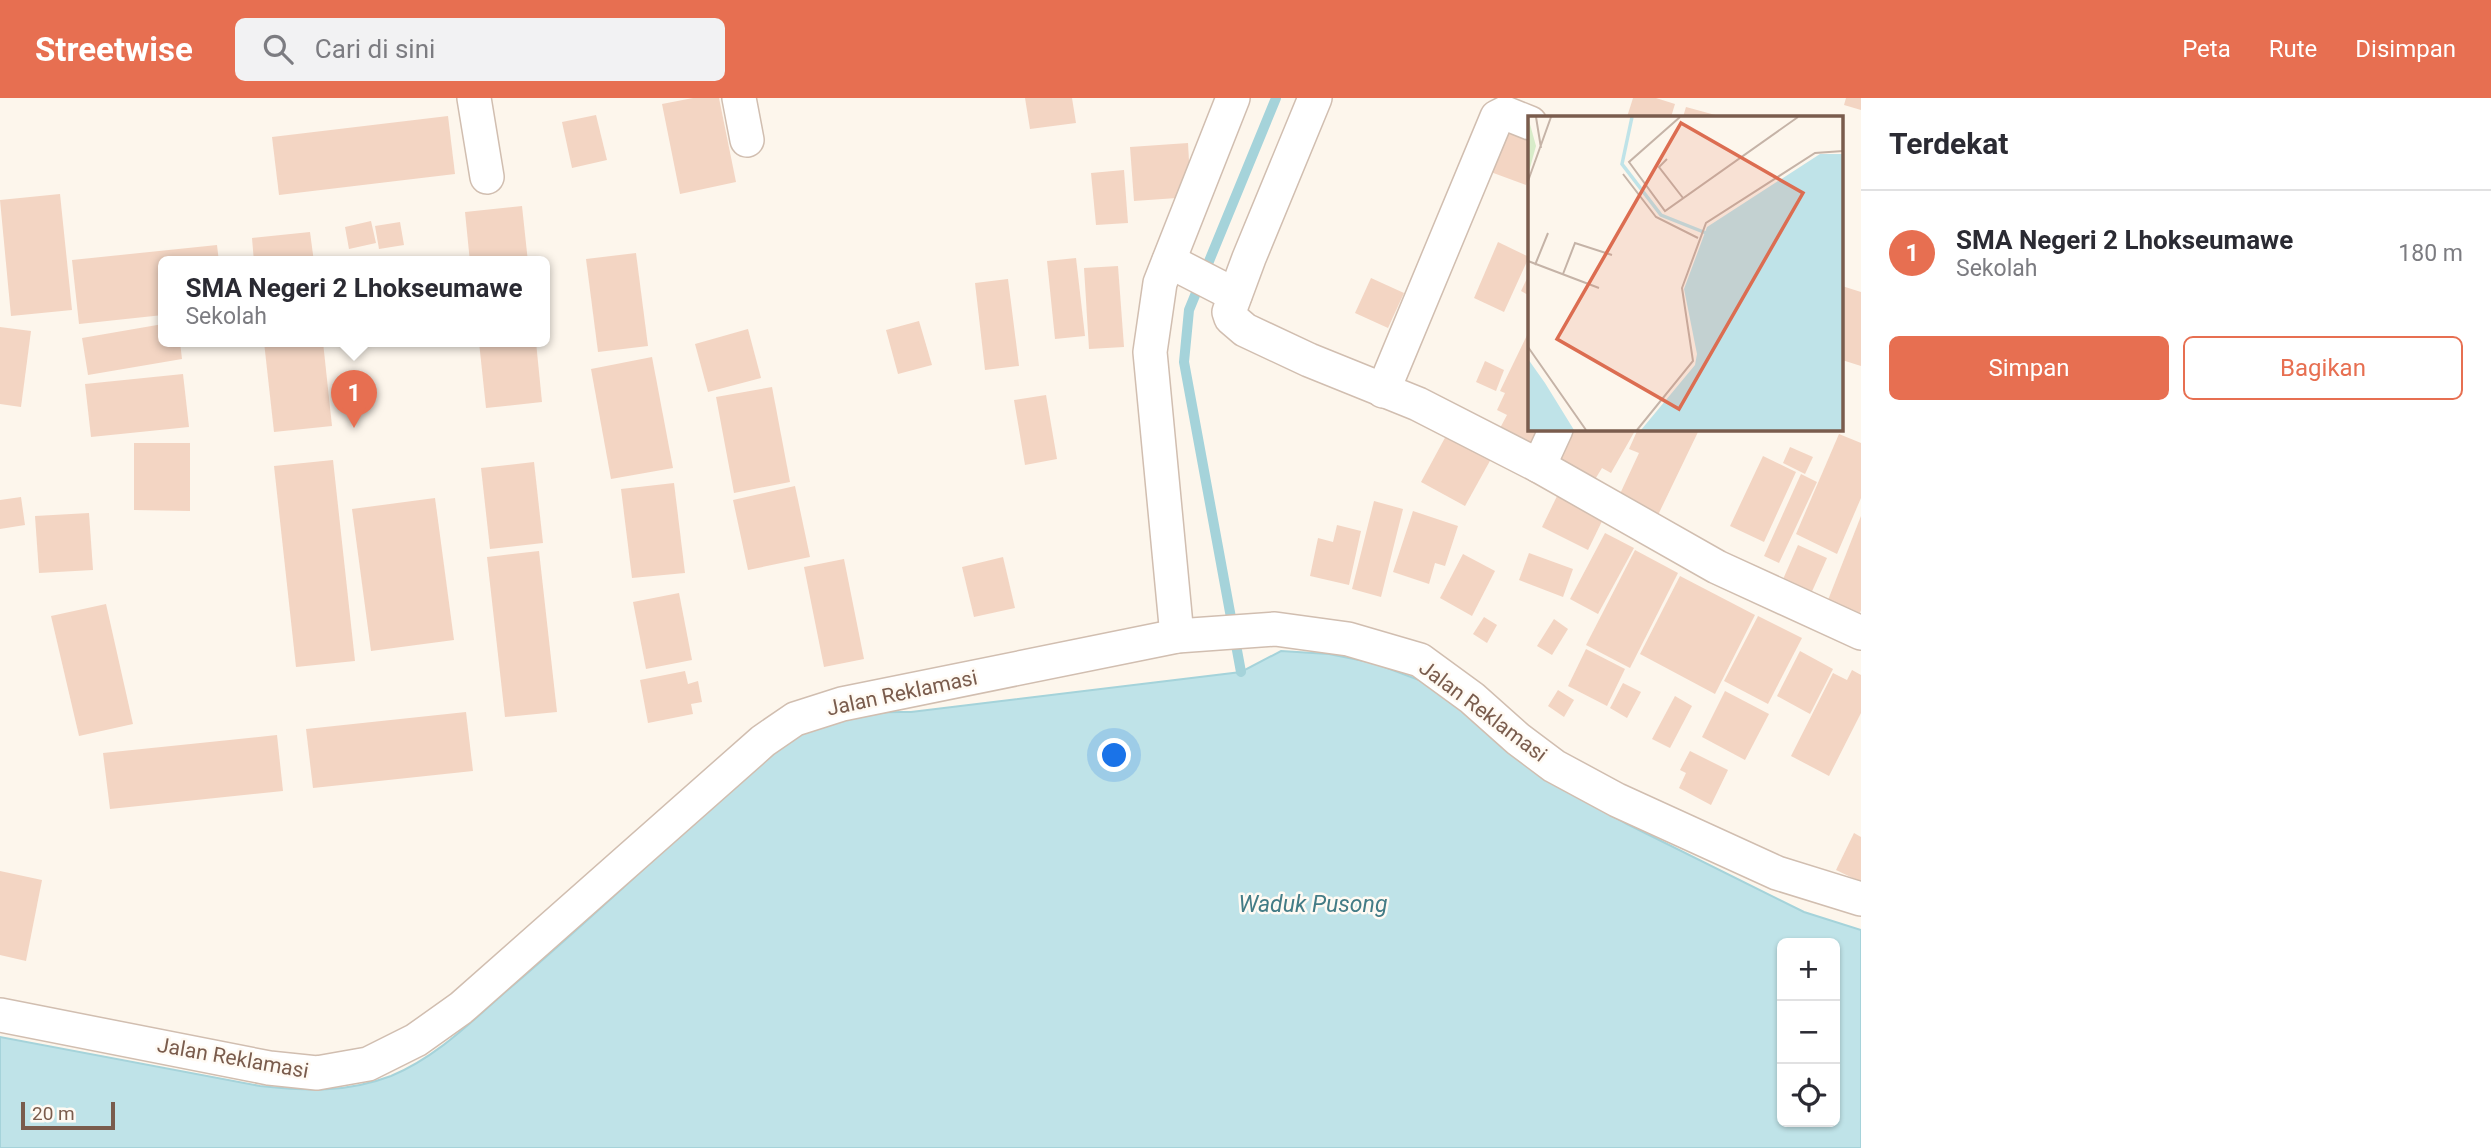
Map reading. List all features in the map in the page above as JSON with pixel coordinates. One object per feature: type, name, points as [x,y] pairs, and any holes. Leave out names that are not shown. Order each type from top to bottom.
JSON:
[{"type":"street","points":[[474,98],[487,177]]},
{"type":"street","points":[[738,98],[747,141]]},
{"type":"street","points":[[1186,636],[1150,352],[1160,283],[1173,264],[1233,98]]},
{"type":"street","points":[[1315,98],[1230,292],[1231,318],[1245,330],[1309,360],[1418,404],[1539,466],[1717,567],[1861,633]]},
{"type":"street","points":[[1383,391],[1497,117],[1505,113],[1528,122]]},
{"type":"street","points":[[1173,264],[1230,292]]},
{"type":"street","points":[[1539,466],[1556,430]]},
{"type":"street","name":"Jalan Reklamasi","points":[[0,1016],[269,1068],[317,1073],[368,1064],[416,1040],[461,1008],[763,741],[795,719],[842,704],[1186,636],[1275,629],[1348,639],[1420,660],[1472,698],[1518,739],[1554,766],[1617,800],[1777,873],[1861,899]]},
{"type":"water","name":"Waduk Pusong","points":[[1281,651],[1329,654],[1374,663],[1419,680],[1470,715],[1495,741],[1539,774],[1627,824],[1804,912],[1861,930],[1861,1148],[0,1148],[0,1037],[260,1086],[294,1089],[342,1088],[374,1082],[408,1068],[454,1037],[763,759],[794,738],[826,723],[882,712],[911,712],[1241,672]]},
{"type":"building","points":[[693,98],[719,98],[736,182],[680,194],[662,104]]},
{"type":"building","points":[[1025,98],[1072,98],[1076,123],[1030,129]]},
{"type":"building","points":[[1633,98],[1656,98],[1675,104],[1671,116],[1627,116]]},
{"type":"building","points":[[1846,98],[1861,98],[1861,110],[1844,105]]},
{"type":"building","points":[[1686,107],[1719,116],[1683,116]]},
{"type":"building","points":[[596,115],[607,160],[572,168],[562,122]]},
{"type":"building","points":[[448,116],[455,174],[279,195],[272,137]]},
{"type":"building","points":[[1506,122],[1528,130],[1526,185],[1488,171]]},
{"type":"building","points":[[1188,143],[1191,197],[1134,201],[1130,147]]},
{"type":"building","points":[[1124,170],[1128,223],[1096,225],[1091,173]]},
{"type":"building","points":[[60,194],[72,310],[11,316],[0,200]]},
{"type":"building","points":[[522,206],[527,256],[469,256],[465,212]]},
{"type":"building","points":[[371,221],[376,243],[349,249],[345,227]]},
{"type":"building","points":[[400,222],[404,245],[379,249],[375,226]]},
{"type":"building","points":[[310,232],[313,256],[254,256],[252,238]]},
{"type":"building","points":[[1498,242],[1528,257],[1504,312],[1474,298]]},
{"type":"building","points":[[217,245],[218,256],[158,256],[158,316],[79,324],[72,260]]},
{"type":"building","points":[[636,253],[648,346],[598,352],[586,259]]},
{"type":"building","points":[[1076,258],[1085,336],[1055,339],[1047,261]]},
{"type":"building","points":[[1118,266],[1124,347],[1089,349],[1084,268]]},
{"type":"building","points":[[1528,276],[1528,295],[1521,291]]},
{"type":"building","points":[[1371,278],[1404,293],[1388,328],[1355,313]]},
{"type":"building","points":[[1008,279],[1019,366],[985,370],[975,283]]},
{"type":"building","points":[[1843,286],[1861,292],[1861,366],[1843,360]]},
{"type":"building","points":[[919,321],[932,365],[898,374],[886,330]]},
{"type":"building","points":[[158,325],[158,347],[181,347],[182,359],[88,375],[82,338]]},
{"type":"building","points":[[0,327],[31,331],[21,407],[0,404]]},
{"type":"building","points":[[748,329],[761,378],[708,392],[695,344]]},
{"type":"building","points":[[1528,333],[1528,430],[1537,430],[1529,446],[1499,430],[1507,415],[1497,410],[1505,393],[1500,391]]},
{"type":"building","points":[[265,347],[324,347],[332,426],[274,432]]},
{"type":"building","points":[[480,347],[536,347],[542,402],[486,408]]},
{"type":"building","points":[[652,357],[673,468],[611,479],[591,369]]},
{"type":"building","points":[[1485,361],[1504,370],[1496,391],[1476,382]]},
{"type":"building","points":[[183,374],[189,427],[91,437],[85,384]]},
{"type":"building","points":[[772,387],[790,482],[734,493],[716,397]]},
{"type":"building","points":[[1046,395],[1057,459],[1025,465],[1014,400]]},
{"type":"building","points":[[1570,430],[1635,430],[1611,473],[1602,468],[1594,481],[1554,459]]},
{"type":"building","points":[[1638,430],[1698,432],[1658,515],[1619,496],[1639,453],[1629,449]]},
{"type":"building","points":[[1447,434],[1491,459],[1465,506],[1421,482]]},
{"type":"building","points":[[1839,434],[1861,443],[1861,498],[1837,554],[1796,534]]},
{"type":"building","points":[[134,443],[190,443],[190,511],[134,510]]},
{"type":"building","points":[[1790,447],[1813,457],[1805,474],[1783,463]]},
{"type":"building","points":[[1763,456],[1796,472],[1764,542],[1730,526]]},
{"type":"building","points":[[333,460],[355,661],[296,667],[274,466]]},
{"type":"building","points":[[534,462],[543,543],[490,549],[481,468]]},
{"type":"building","points":[[1801,474],[1817,482],[1779,563],[1764,556]]},
{"type":"building","points":[[674,483],[685,573],[632,578],[621,489]]},
{"type":"building","points":[[795,486],[810,557],[748,570],[733,500]]},
{"type":"building","points":[[1560,490],[1606,513],[1588,550],[1542,527]]},
{"type":"building","points":[[21,497],[25,525],[0,529],[0,500]]},
{"type":"building","points":[[435,498],[454,640],[371,651],[352,509]]},
{"type":"building","points":[[1374,501],[1403,509],[1381,597],[1352,589]]},
{"type":"building","points":[[1413,511],[1458,526],[1445,566],[1435,563],[1429,584],[1393,572]]},
{"type":"building","points":[[89,513],[93,570],[39,573],[35,516]]},
{"type":"building","points":[[1861,516],[1861,610],[1860,613],[1828,600]]},
{"type":"building","points":[[1337,525],[1361,531],[1349,585],[1310,576],[1318,538],[1333,542]]},
{"type":"building","points":[[1605,533],[1634,548],[1598,614],[1570,599]]},
{"type":"building","points":[[1798,545],[1827,558],[1805,607],[1777,593]]},
{"type":"building","points":[[1635,550],[1678,573],[1630,668],[1586,645]]},
{"type":"building","points":[[539,551],[557,712],[505,717],[487,557]]},
{"type":"building","points":[[1529,553],[1573,569],[1563,597],[1519,580]]},
{"type":"building","points":[[1463,554],[1495,571],[1472,616],[1440,598]]},
{"type":"building","points":[[1003,557],[1015,608],[974,617],[962,567]]},
{"type":"building","points":[[844,559],[864,659],[824,667],[804,567]]},
{"type":"building","points":[[1680,576],[1755,615],[1715,694],[1640,654]]},
{"type":"building","points":[[679,593],[692,660],[646,669],[633,602]]},
{"type":"building","points":[[106,604],[133,724],[79,736],[51,616]]},
{"type":"building","points":[[1758,616],[1802,638],[1768,704],[1724,681]]},
{"type":"building","points":[[1484,617],[1497,625],[1487,643],[1473,634]]},
{"type":"building","points":[[1554,619],[1568,629],[1552,655],[1537,646]]},
{"type":"building","points":[[1586,649],[1625,669],[1607,706],[1568,686]]},
{"type":"building","points":[[1800,651],[1833,669],[1810,714],[1777,696]]},
{"type":"building","points":[[1852,670],[1861,675],[1861,713],[1829,776],[1791,756],[1833,673],[1847,680]]},
{"type":"building","points":[[685,671],[688,684],[698,681],[702,702],[691,704],[693,714],[648,723],[640,680]]},
{"type":"building","points":[[1623,683],[1641,692],[1627,718],[1610,708]]},
{"type":"building","points":[[1558,690],[1574,700],[1564,717],[1548,706]]},
{"type":"building","points":[[1725,691],[1769,714],[1745,760],[1702,737]]},
{"type":"building","points":[[1675,696],[1692,706],[1670,748],[1652,739]]},
{"type":"building","points":[[466,712],[473,771],[313,788],[306,729]]},
{"type":"building","points":[[277,735],[283,791],[110,809],[103,753]]},
{"type":"building","points":[[1690,751],[1728,770],[1711,805],[1679,788],[1686,773],[1680,770]]},
{"type":"building","points":[[1854,833],[1861,837],[1861,882],[1836,870]]},
{"type":"building","points":[[0,871],[42,880],[26,961],[0,955]]},
{"type":"waterway","points":[[1241,672],[1184,362],[1189,310],[1276,98]]},
{"type":"place","name":"SMA Negeri 2 Lhokseumawe","points":[[354,428]]}]
